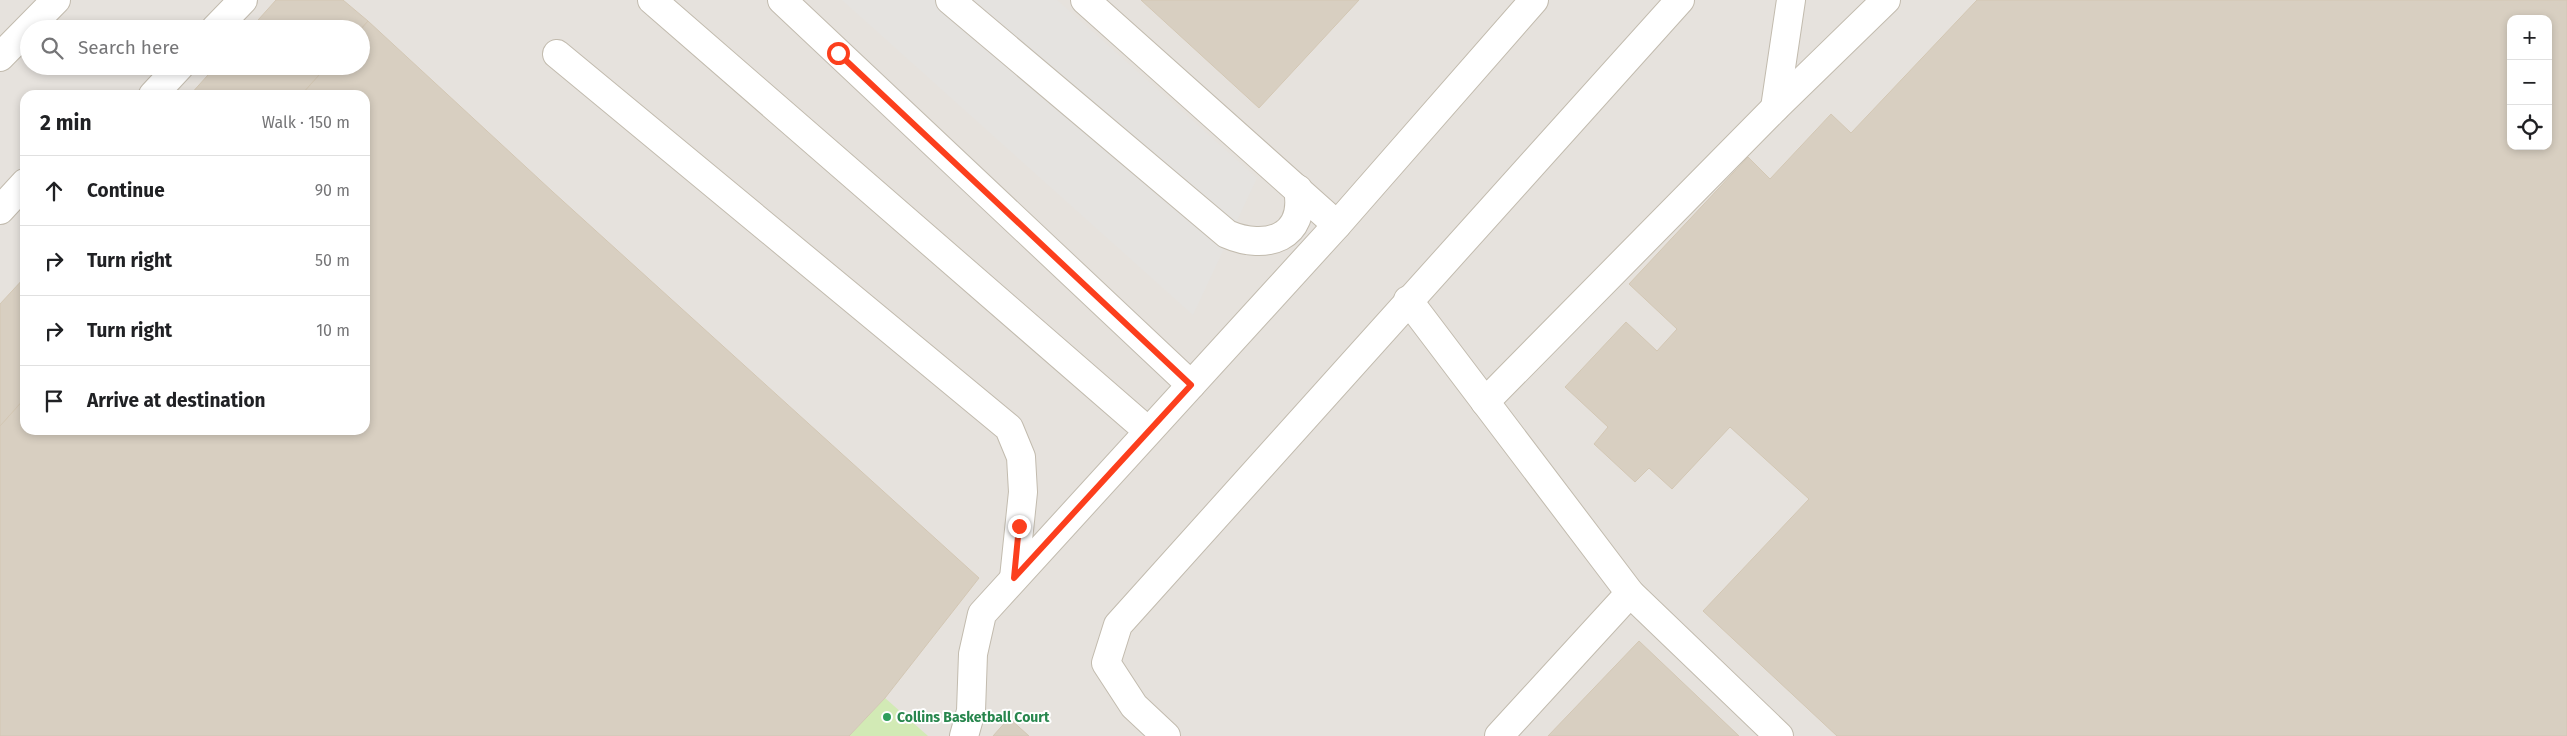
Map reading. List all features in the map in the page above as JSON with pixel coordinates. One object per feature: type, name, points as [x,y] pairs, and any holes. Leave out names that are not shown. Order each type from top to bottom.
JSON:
[{"type":"street","points":[[36,20],[56,0]]},
{"type":"street","points":[[224,20],[243,0]]},
{"type":"street","points":[[652,0],[1148,430]]},
{"type":"street","points":[[782,0],[1191,385]]},
{"type":"street","points":[[950,0],[1227,234],[1248,241],[1274,241],[1287,232],[1297,217],[1301,204],[1298,189]]},
{"type":"street","points":[[1085,0],[1337,225]]},
{"type":"street","points":[[964,736],[970,711],[972,654],[982,614],[1337,225],[1534,0]]},
{"type":"street","points":[[1166,736],[1134,706],[1106,663],[1118,625],[1408,300],[1680,0]]},
{"type":"street","points":[[1776,108],[1791,0]]},
{"type":"street","points":[[1485,402],[1776,108],[1886,0]]},
{"type":"street","points":[[0,57],[20,37]]},
{"type":"street","points":[[557,54],[1009,428],[1021,456],[1023,492],[1014,578]]},
{"type":"street","points":[[158,90],[172,75]]},
{"type":"street","points":[[0,210],[20,188]]},
{"type":"street","points":[[1408,300],[1630,593],[1779,736]]},
{"type":"street","points":[[1499,736],[1630,593]]},
{"type":"shaded area","points":[[0,0],[2567,0],[2567,736],[0,736]]},
{"type":"shaded area","points":[[842,0],[1057,0],[1257,178],[1193,315]]},
{"type":"green space","name":"Collins Basketball Court","points":[[885,698],[928,736],[849,736]]},
{"type":"building","points":[[276,0],[343,0],[367,20],[258,20]]},
{"type":"building","points":[[1141,0],[1359,0],[1259,108]]},
{"type":"building","points":[[1977,0],[2567,0],[2567,736],[1837,736],[1703,611],[1809,499],[1730,427],[1672,489],[1649,468],[1635,482],[1594,444],[1608,427],[1565,387],[1626,322],[1657,351],[1677,329],[1629,284],[1748,157],[1770,179],[1831,114],[1851,133]]},
{"type":"building","points":[[370,23],[553,192],[979,578],[885,698],[849,736],[0,736],[0,426],[20,404],[20,435],[370,435],[370,90],[305,90],[319,75],[370,75]]},
{"type":"building","points":[[208,75],[319,75],[305,90],[194,90]]},
{"type":"building","points":[[20,282],[20,404],[0,426],[0,304]]},
{"type":"building","points":[[1639,641],[1739,736],[1548,736]]},
{"type":"building","points":[[1009,718],[1029,736],[993,736]]},
{"type":"place","name":"Collins Basketball Court","points":[[887,717]]},
{"type":"route","points":[[838,53],[1191,385],[1014,578],[1019,526]]}]
